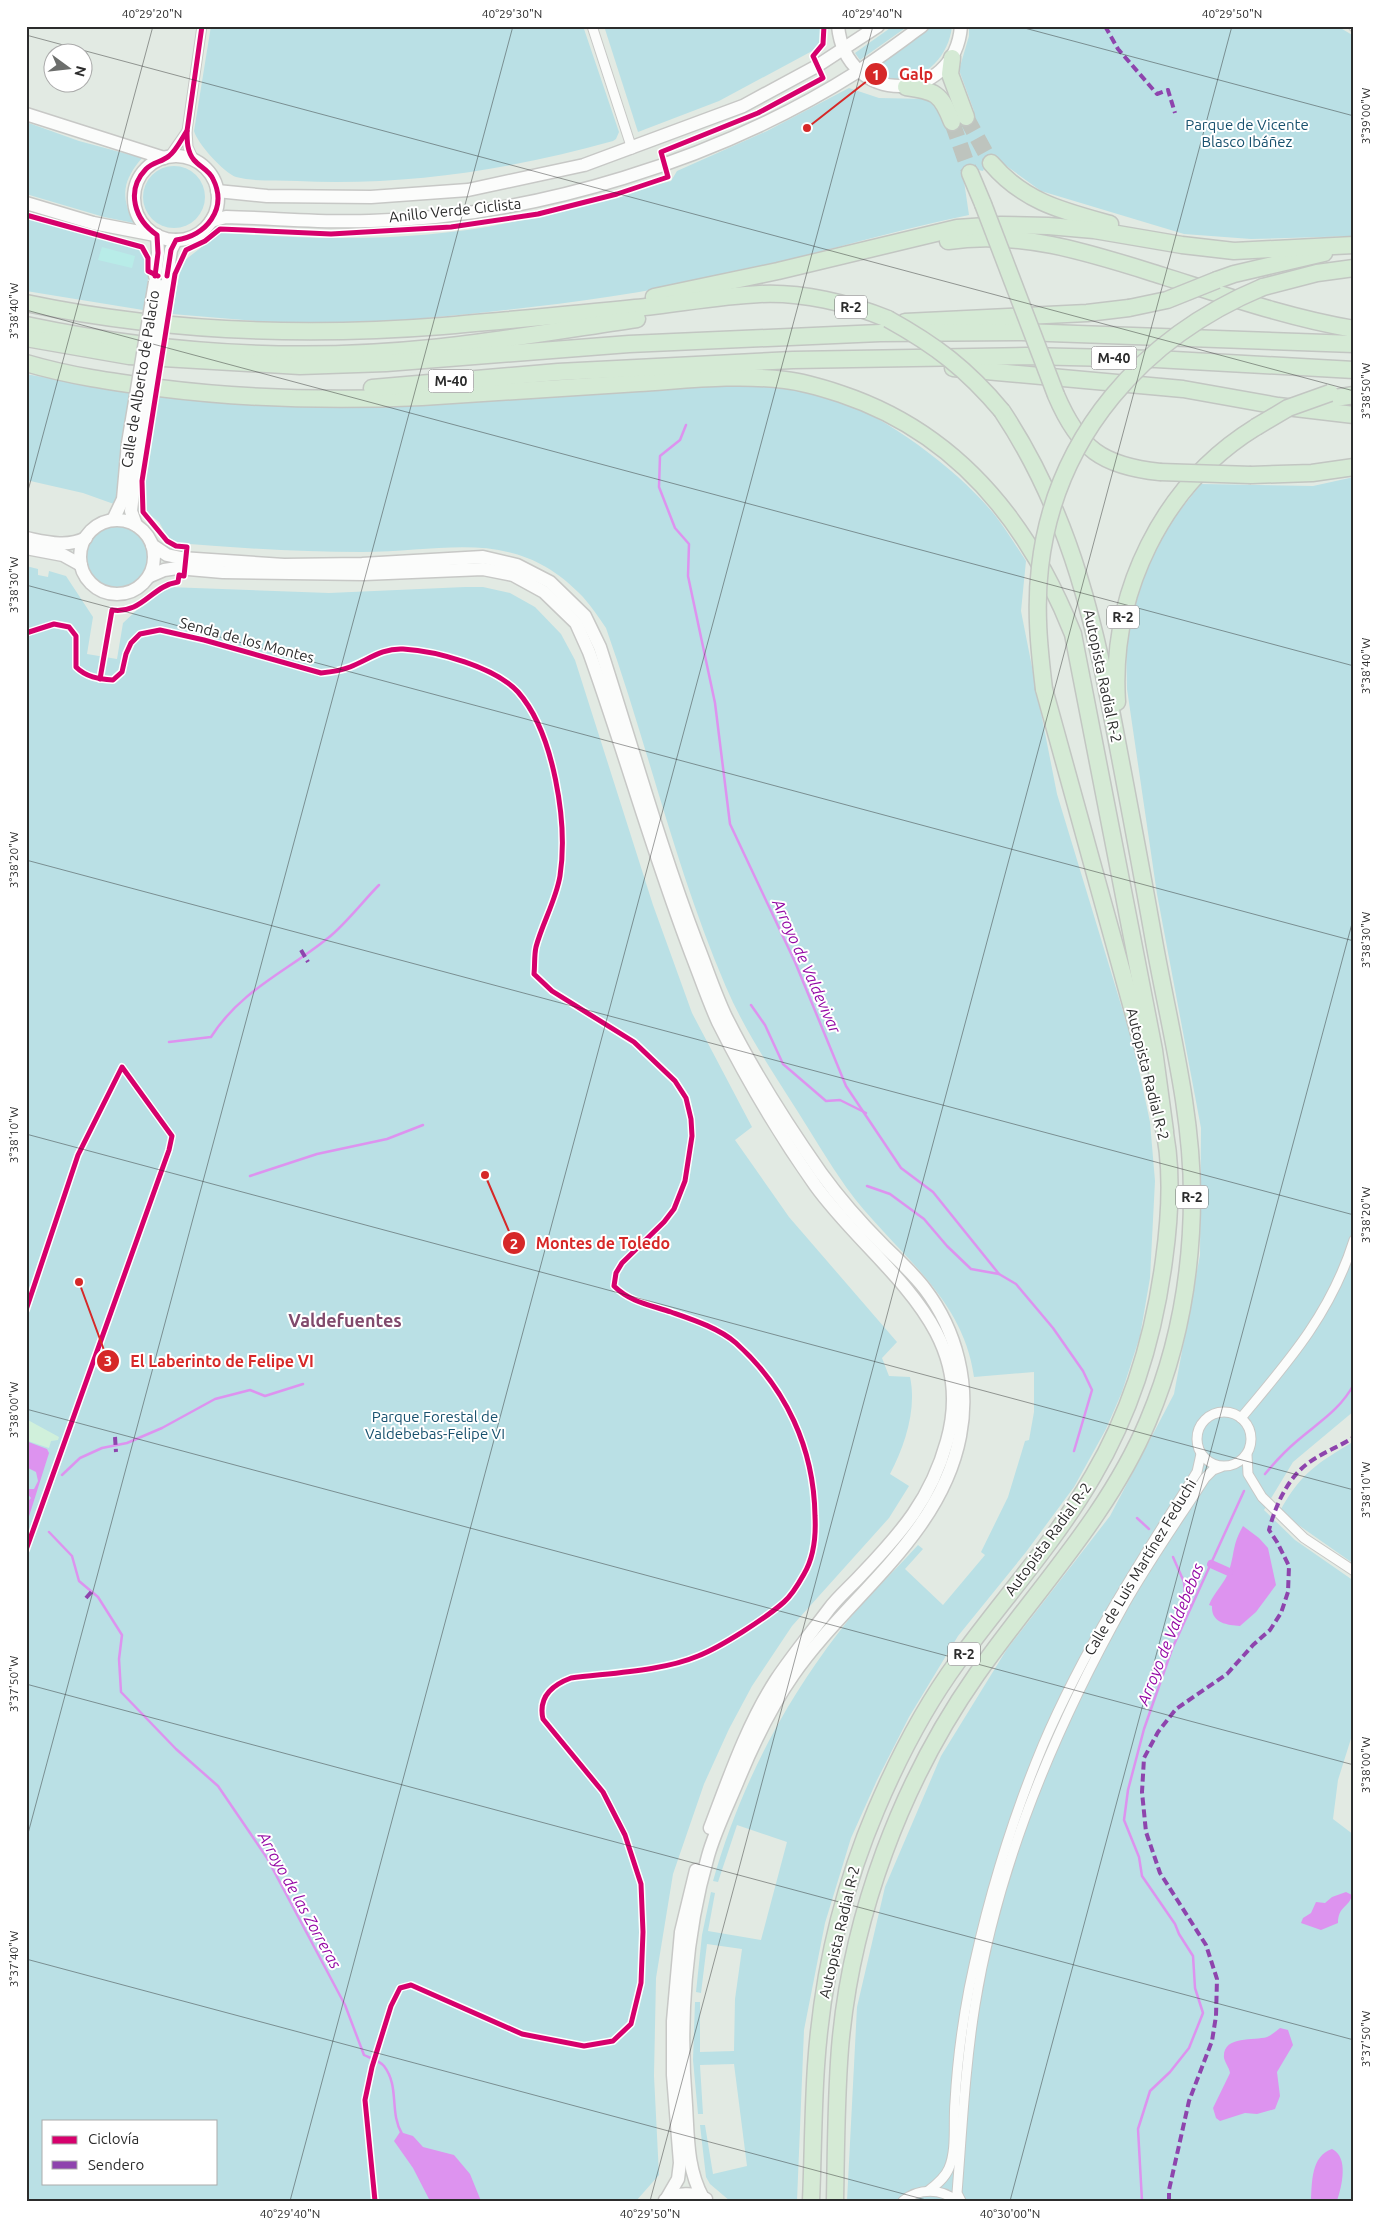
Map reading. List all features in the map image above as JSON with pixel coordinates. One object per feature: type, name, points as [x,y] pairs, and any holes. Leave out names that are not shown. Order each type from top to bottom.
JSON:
[{"type":"highway","points":[[906,88],[932,91],[959,119],[950,74],[952,58]]},
{"type":"highway","points":[[991,162],[1018,189],[1049,207],[1182,245]]},
{"type":"highway","points":[[970,173],[1068,423],[1084,442],[1100,456],[1122,466],[1160,472],[1251,475],[1312,473],[1354,467]]},
{"type":"highway","points":[[511,319],[643,299],[832,258],[957,228],[1001,225],[1048,226],[1094,230],[1182,245],[1234,251],[1354,245]]},
{"type":"highway","points":[[832,258],[964,239],[1023,240],[1093,253],[1271,309],[1354,330]]},
{"type":"highway","points":[[708,340],[775,330],[1087,313],[1129,308],[1167,300],[1234,274],[1280,262],[1354,249]]},
{"type":"highway","name":"Autopista Radial R-2","points":[[811,2201],[816,2066],[822,2001],[838,1924],[855,1862],[880,1801],[924,1714],[956,1663],[1059,1528],[1094,1476],[1137,1382],[1154,1324],[1168,1233],[1165,1131],[1044,689],[1037,606],[1046,529],[1056,495],[1077,448],[1102,408],[1153,353],[1189,325],[1227,302],[1263,287],[1316,273],[1354,268]]},
{"type":"highway","points":[[26,303],[153,324],[268,332],[378,330],[589,313],[760,294],[792,295],[812,299]]},
{"type":"highway","points":[[26,326],[129,344],[261,353],[324,354],[430,348],[502,340],[732,301],[780,298],[812,299]]},
{"type":"highway","name":"Autopista Radial R-2","points":[[812,299],[870,312],[888,319],[931,343],[946,355],[974,379],[1002,411],[1021,439],[1048,490],[1077,568],[1088,605],[1112,713],[1184,1102],[1189,1150],[1191,1229],[1187,1276],[1179,1320],[1165,1374],[1149,1419],[1119,1480],[1056,1572],[976,1675],[943,1728],[918,1775],[892,1837],[860,1936],[840,2047],[835,2201]]},
{"type":"highway","name":"M-40","points":[[26,338],[129,356],[300,366],[386,363],[565,348],[880,332],[1022,332],[1354,344]]},
{"type":"highway","name":"M-40","points":[[27,363],[127,377],[286,391],[379,388],[567,372],[793,360],[1044,357],[1156,359],[1354,370]]},
{"type":"highway","points":[[874,360],[1182,389],[1278,406],[1354,416]]},
{"type":"highway","points":[[27,363],[76,377],[141,386],[238,397],[295,399],[422,397],[744,376],[789,380],[866,403],[938,443],[984,484],[1029,544],[1059,598],[1073,634],[1154,1050],[1165,1131]]},
{"type":"highway","name":"Autopista Radial R-2","points":[[1138,852],[1140,843],[1121,731],[1116,682],[1120,633],[1125,606],[1145,552],[1171,508],[1207,466],[1256,427],[1288,408],[1330,397],[1354,388]]},
{"type":"highway","points":[[1330,397],[1354,395]]},
{"type":"street","points":[[194,160],[188,148],[187,131],[202,26]]},
{"type":"street","points":[[592,26],[632,149]]},
{"type":"street","points":[[838,26],[843,50],[858,72],[880,85],[906,88],[932,78],[952,58],[960,40],[961,26]]},
{"type":"street","points":[[217,191],[267,196],[371,198],[468,190],[584,165],[632,149],[743,106],[843,50],[878,26]]},
{"type":"street","points":[[211,221],[226,217],[370,221],[468,212],[556,196],[638,173],[716,144],[766,122],[858,72],[922,26]]},
{"type":"street","points":[[26,114],[166,157],[182,156],[194,160],[209,173],[217,191],[216,211],[211,221],[196,235],[176,240],[93,223],[26,203]]},
{"type":"street","points":[[157,235],[140,220],[136,210],[135,194],[139,178],[146,169],[166,157],[187,131]]},
{"type":"street","name":"Calle de Alberto de Palacio","points":[[157,235],[161,280]]},
{"type":"street","name":"Calle de Alberto de Palacio","points":[[113,520],[123,499],[161,280],[176,240]]},
{"type":"street","name":"Calle de Alberto de Palacio","points":[[133,442],[131,512],[136,525]]},
{"type":"street","points":[[150,576],[155,555],[152,545],[143,530],[136,525],[125,521],[113,520],[102,523],[86,538],[82,546],[81,565],[85,576],[92,585],[111,595],[133,591],[150,576],[164,570],[177,568],[223,572],[364,574],[484,569],[513,575],[544,592],[576,623],[589,652],[670,900],[717,1020],[758,1097],[816,1187],[921,1306],[938,1332],[947,1352],[954,1393],[953,1414],[943,1455],[924,1501],[898,1535],[832,1604],[775,1682],[741,1746],[701,1850],[681,1932],[673,2020],[673,2075],[680,2163],[678,2180],[666,2199]]},
{"type":"street","points":[[26,538],[57,544],[72,543],[86,538]]},
{"type":"street","points":[[152,545],[167,555],[181,558],[284,564],[362,564],[483,557],[517,565],[550,582],[585,616],[600,647],[675,887],[726,1016],[767,1092],[823,1176],[874,1237],[924,1288],[943,1318],[959,1359],[964,1392],[960,1441],[945,1481],[932,1507],[893,1560],[832,1625],[791,1677],[750,1750],[709,1853],[691,1934],[684,2020],[683,2074],[690,2162],[693,2179],[705,2199]]},
{"type":"street","points":[[26,548],[64,555],[81,565]]},
{"type":"street","points":[[1241,1418],[1318,1320],[1337,1286],[1354,1240]]},
{"type":"street","points":[[1225,1466],[1240,1462],[1247,1455],[1251,1446],[1251,1433],[1241,1418],[1228,1412],[1216,1413],[1202,1422],[1198,1431],[1198,1446],[1201,1454],[1207,1461],[1225,1466],[1240,1469],[1248,1474],[1262,1497],[1304,1538],[1354,1571]]},
{"type":"street","name":"Calle de Luis Martínez Feduchi","points":[[928,2191],[938,2183],[949,2169],[952,2157],[955,2100],[966,2003],[991,1896],[1005,1846],[1026,1789],[1044,1744],[1092,1645],[1117,1599],[1197,1472],[1201,1454]]},
{"type":"street","points":[[1247,1455],[1248,1474]]},
{"type":"street","name":"Calle de Luis Martínez Feduchi","points":[[960,2201],[957,2193],[964,2100],[976,2004],[1000,1898],[1017,1840],[1052,1748],[1121,1611],[1205,1478],[1213,1470],[1225,1466]]},
{"type":"street","points":[[903,2201],[916,2193],[928,2191],[942,2192],[956,2201]]},
{"type":"street","points":[[666,2199],[685,2194],[705,2199]]},
{"type":"green space","points":[[211,26],[583,26],[619,132],[613,141],[535,160],[456,174],[377,181],[337,182],[243,179],[225,170],[200,143],[194,131]]},
{"type":"green space","points":[[604,26],[821,26],[821,36],[814,50],[719,101],[638,132]]},
{"type":"green space","points":[[893,26],[908,26],[860,60],[855,53]]},
{"type":"green space","points":[[933,26],[952,26],[949,40],[943,53],[924,72],[911,78],[898,79],[885,77],[871,70]]},
{"type":"green space","name":"Parque de Vicente Blasco Ibáñez","points":[[969,26],[1337,26],[1354,36],[1354,236],[1251,239],[1184,234],[1041,191],[1001,162],[986,163],[983,171],[974,169],[964,181],[969,215],[745,271],[657,289],[516,309],[388,321],[289,323],[172,314],[180,271],[185,260],[221,232],[295,237],[370,238],[444,233],[536,217],[671,181],[677,171],[767,131],[849,88],[879,98],[928,99],[936,105],[943,121],[950,126],[971,118],[974,111],[959,70],[969,36]]},
{"type":"green space","points":[[26,122],[79,141],[142,158],[127,181],[125,196],[134,223],[104,217],[26,194]]},
{"type":"green space","points":[[168,166],[180,166],[196,175],[203,185],[205,197],[203,209],[196,219],[180,228],[168,228],[157,223],[148,214],[143,203],[143,191],[148,180],[157,171]]},
{"type":"green space","points":[[26,215],[142,247],[148,270],[143,310],[26,291]]},
{"type":"green space","points":[[26,374],[96,387],[202,399],[752,382],[806,390],[826,394],[855,407],[921,447],[979,497],[994,514],[1026,561],[1021,611],[1057,794],[1135,1051],[1150,1122],[1155,1181],[1150,1278],[1140,1336],[1122,1392],[1106,1429],[1074,1487],[1026,1552],[958,1636],[909,1717],[877,1780],[851,1838],[825,1923],[804,2030],[797,2201],[730,2201],[710,2184],[706,2177],[700,2125],[705,2125],[713,2174],[747,2166],[734,2064],[700,2065],[703,2114],[698,2114],[693,2060],[695,2002],[700,2002],[700,2052],[734,2051],[735,1999],[742,1949],[707,1944],[701,1993],[696,1992],[702,1935],[711,1892],[715,1893],[708,1931],[761,1940],[787,1842],[737,1825],[718,1882],[713,1881],[749,1782],[780,1720],[818,1660],[867,1598],[918,1545],[923,1549],[905,1569],[943,1605],[985,1555],[981,1552],[1008,1497],[1025,1441],[1029,1440],[1034,1412],[1034,1372],[974,1377],[967,1348],[956,1321],[941,1297],[846,1187],[750,1035],[726,987],[692,899],[606,628],[583,597],[558,575],[532,560],[506,552],[480,548],[339,552],[176,543],[167,536],[159,522],[145,511],[111,503],[83,493],[26,480]]},
{"type":"green space","points":[[1354,477],[1354,1411],[1293,1462],[1264,1510],[1295,1540],[1354,1581],[1354,1729],[1338,1780],[1333,1819],[1354,1835],[1354,2201],[847,2201],[857,2007],[885,1887],[941,1756],[1007,1649],[1110,1516],[1174,1394],[1200,1255],[1201,1128],[1157,894],[1127,689],[1126,647],[1135,602],[1145,570],[1166,528],[1201,484],[1313,486]]},
{"type":"green space","points":[[112,525],[124,525],[141,534],[148,545],[150,557],[148,569],[141,580],[124,589],[112,589],[100,584],[91,575],[86,563],[86,551],[91,539],[100,530]]},
{"type":"green space","name":"Parque Forestal de Valdebebas-Felipe VI","points":[[26,566],[38,569],[38,575],[48,577],[49,571],[66,576],[93,617],[87,654],[117,659],[123,623],[138,609],[168,587],[329,593],[483,587],[510,593],[535,607],[561,634],[575,660],[653,905],[692,1013],[752,1127],[735,1140],[789,1217],[897,1342],[882,1358],[889,1376],[910,1377],[912,1402],[905,1439],[890,1474],[909,1486],[889,1518],[792,1626],[752,1686],[729,1729],[704,1784],[673,1874],[656,1978],[654,2076],[659,2175],[636,2201],[26,2201]]},
{"type":"green space","points":[[1354,1441],[1354,1564],[1297,1524],[1281,1509],[1296,1486],[1312,1469]]},
{"type":"sand","points":[[26,1419],[59,1437],[58,1440],[51,1441],[49,1448],[28,1441]]},
{"type":"shaded area","points":[[102,247],[135,256],[132,268],[98,260]]},
{"type":"shaded area","points":[[26,1441],[47,1449],[49,1453],[26,1526],[26,1504],[31,1498],[26,1492],[26,1483],[29,1489],[34,1489],[38,1481],[36,1472],[26,1467]]},
{"type":"shaded area","points":[[1243,1526],[1259,1538],[1268,1548],[1276,1585],[1256,1612],[1240,1626],[1225,1624],[1217,1620],[1212,1612],[1212,1606],[1209,1605],[1227,1575],[1237,1539]]},
{"type":"shaded area","points":[[1346,1892],[1352,1895],[1351,1899],[1340,1913],[1338,1923],[1321,1930],[1301,1923],[1303,1918],[1311,1913],[1316,1902],[1325,1903],[1332,1897]]},
{"type":"shaded area","points":[[1280,2028],[1288,2030],[1293,2045],[1277,2072],[1280,2096],[1275,2109],[1257,2114],[1245,2113],[1220,2121],[1216,2118],[1213,2108],[1230,2073],[1224,2058],[1228,2046],[1240,2040],[1267,2037]]},
{"type":"shaded area","points":[[400,2132],[413,2136],[423,2147],[454,2155],[470,2174],[481,2201],[430,2201],[413,2168],[394,2141]]},
{"type":"shaded area","points":[[1332,2149],[1341,2158],[1343,2172],[1337,2201],[1311,2201],[1316,2164],[1325,2152]]},
{"type":"waterway","name":"Arroyo de Valdevivar","points":[[686,425],[680,440],[660,456],[659,487],[675,528],[689,544],[688,576],[715,703],[730,824],[795,962],[846,1086],[901,1168],[933,1192],[999,1274],[1016,1284],[1053,1328],[1083,1371],[1092,1390],[1074,1451]]},
{"type":"waterway","points":[[169,1042],[211,1037],[236,1006],[334,933],[379,885]]},
{"type":"waterway","points":[[751,1005],[765,1025],[783,1064],[826,1101],[840,1100],[866,1113]]},
{"type":"waterway","points":[[250,1176],[317,1154],[387,1139],[423,1125]]},
{"type":"waterway","points":[[867,1186],[890,1194],[924,1219],[947,1246],[971,1269],[999,1274]]},
{"type":"waterway","points":[[62,1475],[80,1458],[102,1448],[127,1443],[162,1428],[215,1399],[250,1390],[265,1396],[303,1384]]},
{"type":"waterway","name":"Arroyo de Valdebebas","points":[[1265,1474],[1288,1449],[1336,1408],[1354,1384]]},
{"type":"waterway","name":"Arroyo de Valdebebas","points":[[1142,2201],[1138,2129],[1150,2091],[1170,2072],[1189,2048],[1203,2013],[1195,1988],[1193,1956],[1175,1924],[1142,1876],[1139,1857],[1124,1820],[1128,1790],[1144,1729],[1172,1649],[1244,1491]]},
{"type":"waterway","name":"Arroyo de Valdevivar","points":[[1137,1518],[1149,1529]]},
{"type":"waterway","name":"Arroyo de las Zorreras","points":[[49,1532],[72,1556],[79,1581],[98,1597],[122,1635],[119,1659],[121,1692],[176,1749],[218,1786],[267,1858],[345,2005],[364,2055],[382,2064],[389,2074],[392,2082],[396,2117],[402,2134]]},
{"type":"waterway","name":"Arroyo de Valdevivar","points":[[1173,1557],[1184,1582],[1185,1596],[1191,1606]]},
{"type":"waterway","points":[[1211,1564],[1229,1572]]},
{"type":"tunnel","points":[[966,117],[991,163]]},
{"type":"tunnel","points":[[952,122],[970,173]]},
{"type":"marked path","points":[[1105,26],[1118,49],[1157,94],[1168,90],[1175,113]]},
{"type":"marked path","points":[[301,950],[308,962]]},
{"type":"marked path","points":[[115,1437],[116,1452]]},
{"type":"marked path","points":[[1169,2201],[1169,2190],[1189,2101],[1212,2041],[1216,2016],[1217,1979],[1206,1945],[1160,1873],[1146,1832],[1142,1792],[1144,1758],[1158,1732],[1176,1709],[1227,1674],[1253,1645],[1270,1630],[1281,1613],[1288,1592],[1289,1566],[1269,1530],[1278,1503],[1293,1477],[1300,1470],[1318,1457],[1354,1437]]},
{"type":"marked path","points":[[86,1598],[94,1589]]},
{"type":"cycle path","points":[[167,276],[171,250],[176,240],[197,233],[205,227],[216,210],[218,201],[213,179],[192,157],[187,142],[202,26]]},
{"type":"cycle path","name":"Anillo Verde Ciclista","points":[[100,679],[112,610],[132,608],[161,589],[178,582],[179,575],[184,576],[187,547],[176,546],[167,541],[143,512],[142,481],[175,274],[186,250],[205,241],[220,229],[331,234],[451,227],[538,214],[617,194],[668,177],[661,152],[758,113],[823,78],[813,56],[823,44],[824,26]]},
{"type":"cycle path","points":[[155,276],[158,253],[157,235],[149,229],[138,213],[134,196],[136,186],[146,169],[172,154],[187,131]]},
{"type":"cycle path","points":[[26,215],[142,247],[148,258],[148,271],[158,276]]},
{"type":"cycle path","name":"Senda de los Montes","points":[[26,633],[54,624],[69,627],[76,636],[76,667],[88,675],[102,679],[113,680],[122,672],[126,654],[131,643],[140,634],[160,630],[204,640],[321,673],[346,668],[388,650],[417,650],[448,657],[480,668],[508,683],[518,692],[541,731],[549,754],[556,780],[562,831],[560,876],[536,947],[534,974],[552,991],[634,1042],[675,1081],[686,1098],[691,1119],[692,1136],[685,1181],[674,1209],[664,1222],[622,1263],[616,1273],[614,1286],[627,1296],[705,1325],[736,1343],[769,1379],[783,1400],[803,1443],[809,1467],[815,1516],[814,1546],[804,1574],[793,1592],[784,1602],[743,1632],[698,1656],[653,1668],[571,1678],[552,1688],[543,1704],[543,1719],[603,1792],[625,1835],[641,1884],[643,1932],[641,1983],[631,2024],[613,2041],[584,2046],[522,2034],[411,1985],[400,1988],[391,2006],[372,2067],[365,2100],[375,2201]]},
{"type":"cycle path","points":[[26,1310],[78,1155],[122,1067],[172,1136],[169,1150],[26,1550]]},
{"type":"place","name":"Galp","points":[[807,128]]},
{"type":"place","name":"Montes de Toledo","points":[[485,1175]]},
{"type":"place","name":"El Laberinto de Felipe VI","points":[[79,1282]]},
{"type":"district","name":"Valdefuentes","points":[[345,1320]]}]
